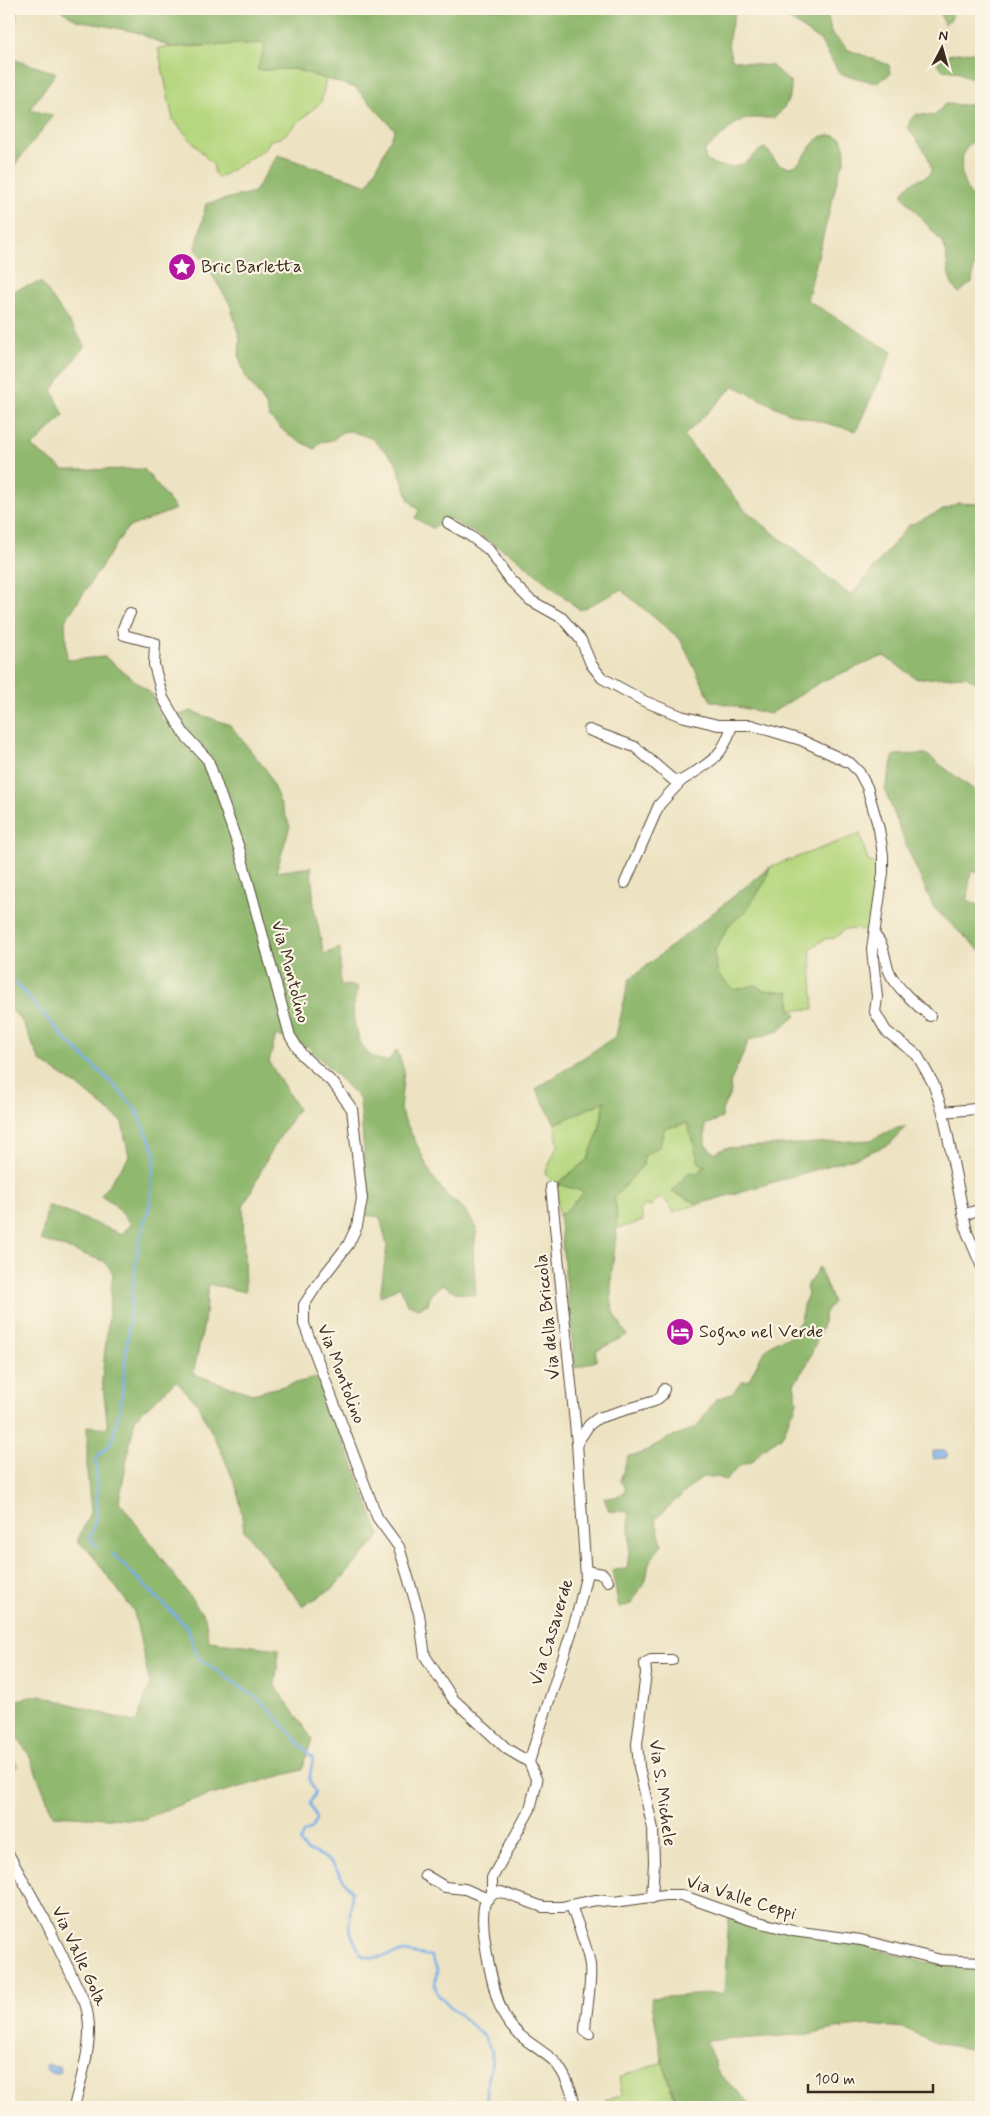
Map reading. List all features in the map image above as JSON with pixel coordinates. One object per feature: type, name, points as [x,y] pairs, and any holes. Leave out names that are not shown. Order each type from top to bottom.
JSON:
[{"type":"street","points":[[448,523],[469,535],[489,550],[509,579],[530,600],[562,618],[581,640],[591,664],[602,678],[644,701],[681,716],[718,724],[751,725],[801,740],[850,763],[859,772],[867,787],[879,829],[883,855],[883,873],[872,949],[877,996],[875,1012],[886,1031],[917,1055],[932,1082],[943,1112],[967,1232],[981,1265]]},
{"type":"street","name":"Via Montolino","points":[[130,613],[122,628],[124,635],[155,643],[154,665],[163,698],[184,734],[208,760],[240,848],[290,1036],[302,1055],[334,1084],[352,1109],[362,1199],[357,1226],[348,1245],[319,1282],[304,1305],[304,1324],[377,1517],[399,1547],[419,1614],[426,1656],[452,1698],[507,1749],[529,1762]]},
{"type":"street","points":[[625,883],[659,804],[681,781],[721,753],[727,742],[732,725]]},
{"type":"street","points":[[588,730],[635,747],[672,779],[681,781]]},
{"type":"street","points":[[874,935],[880,940],[889,972],[915,1004],[930,1016]]},
{"type":"street","points":[[943,1112],[975,1109]]},
{"type":"street","name":"Via della Briccola","points":[[551,1187],[577,1443]]},
{"type":"street","points":[[963,1215],[981,1209]]},
{"type":"street","points":[[577,1443],[589,1426],[598,1418],[655,1401],[662,1395],[664,1389]]},
{"type":"street","name":"Via Casaverde","points":[[529,1762],[576,1616],[586,1577],[577,1443]]},
{"type":"street","points":[[586,1571],[603,1574],[608,1581]]},
{"type":"street","name":"Via S. Michele","points":[[652,1898],[653,1829],[639,1767],[636,1744],[646,1673],[645,1663],[650,1660],[672,1660]]},
{"type":"street","points":[[529,1762],[536,1781],[530,1809],[492,1878],[490,1896],[485,1902],[483,1924],[492,1979],[499,2006],[506,2020],[524,2040],[555,2062],[573,2094],[575,2103],[573,2107]]},
{"type":"street","name":"Via Valle Gola","points":[[9,1856],[45,1920],[90,2017],[87,2051],[74,2107]]},
{"type":"street","name":"Via Valle Ceppi","points":[[425,1875],[445,1887],[465,1889],[490,1896],[501,1892],[543,1907],[562,1907],[596,1900],[614,1902],[665,1895],[681,1895],[750,1920],[793,1931],[861,1940],[920,1957],[981,1962]]},
{"type":"street","points":[[571,1905],[590,1963],[591,1984],[586,2005],[585,2031],[589,2034]]},
{"type":"green space","points":[[9,9],[18,9],[9,53]]},
{"type":"green space","points":[[60,9],[765,9],[759,12],[735,13],[729,37],[730,55],[733,60],[771,65],[791,83],[789,98],[774,118],[751,118],[735,124],[704,151],[706,160],[720,166],[736,166],[746,162],[765,148],[779,164],[790,167],[798,164],[821,137],[829,135],[841,138],[845,150],[845,158],[840,169],[807,300],[892,352],[856,431],[788,413],[734,386],[684,436],[744,509],[851,596],[908,526],[958,503],[981,504],[981,686],[966,676],[917,679],[884,656],[822,681],[770,714],[711,701],[680,639],[621,590],[580,610],[514,556],[450,519],[432,528],[415,518],[419,511],[409,500],[395,460],[371,438],[350,431],[342,432],[333,440],[320,442],[315,449],[288,435],[269,417],[266,405],[246,377],[239,358],[240,339],[230,304],[196,249],[206,204],[254,192],[278,155],[368,185],[395,130],[356,88],[294,69],[257,70],[266,43],[170,47],[136,32],[76,20]]},
{"type":"green space","points":[[774,9],[835,9],[828,16],[831,33],[849,50],[889,65],[890,74],[877,83],[840,74],[820,40]]},
{"type":"green space","points":[[939,9],[954,9],[951,20],[944,24]]},
{"type":"green space","points":[[266,43],[258,70],[294,69],[326,79],[321,102],[281,138],[270,140],[266,148],[219,178],[214,173],[214,166],[173,120],[158,48]]},
{"type":"green space","points":[[981,52],[981,81],[966,77],[959,72],[943,70],[937,64],[950,55]]},
{"type":"green space","points":[[9,58],[56,73],[30,109],[53,116],[9,172]]},
{"type":"green space","points":[[981,100],[981,137],[968,146],[964,153],[961,169],[965,185],[979,205],[982,213],[981,260],[974,266],[972,282],[959,293],[954,288],[949,276],[943,243],[902,196],[910,184],[930,174],[931,167],[924,149],[908,127],[911,119],[917,114],[934,116],[945,104],[968,105]]},
{"type":"green space","points":[[41,282],[85,345],[52,390],[64,415],[32,447],[64,470],[144,469],[176,509],[127,528],[65,621],[67,660],[105,657],[153,695],[162,721],[191,711],[230,725],[267,771],[290,826],[276,872],[311,867],[314,908],[324,954],[340,948],[340,985],[357,986],[358,992],[355,998],[354,1014],[357,1032],[363,1047],[374,1058],[388,1061],[397,1050],[404,1070],[400,1110],[432,1176],[447,1196],[464,1209],[477,1228],[473,1254],[476,1295],[457,1293],[442,1284],[431,1294],[428,1304],[418,1308],[406,1303],[400,1286],[380,1297],[387,1245],[380,1217],[365,1215],[366,1182],[360,1099],[308,1047],[276,1035],[269,1062],[298,1109],[272,1149],[243,1207],[245,1292],[208,1284],[204,1324],[193,1374],[252,1394],[315,1378],[320,1383],[380,1536],[333,1588],[303,1606],[244,1530],[238,1491],[223,1455],[197,1403],[176,1381],[135,1418],[119,1501],[205,1617],[209,1641],[279,1649],[275,1686],[312,1739],[302,1770],[186,1802],[142,1820],[53,1815],[29,1755],[9,1725],[9,1707],[17,1700],[40,1695],[136,1723],[150,1685],[134,1612],[88,1549],[77,1542],[91,1511],[87,1472],[87,1426],[108,1428],[102,1379],[113,1273],[104,1261],[41,1240],[48,1205],[122,1234],[131,1224],[113,1203],[101,1195],[129,1157],[122,1122],[81,1088],[40,1061],[23,1023],[9,1006],[9,292]]},
{"type":"green space","points":[[926,754],[978,793],[981,793],[981,873],[971,871],[967,900],[981,906],[981,952],[934,908],[908,850],[885,790],[894,755]]},
{"type":"green space","points":[[860,834],[868,861],[877,865],[870,930],[845,929],[835,938],[824,939],[810,949],[814,1009],[791,1010],[789,992],[763,990],[755,985],[734,990],[718,975],[714,952],[729,925],[744,913],[765,882],[770,867]]},
{"type":"green space","points":[[770,867],[765,882],[754,899],[744,913],[729,925],[714,952],[718,975],[734,990],[755,985],[763,990],[789,992],[791,1010],[797,1015],[779,1031],[749,1040],[730,1083],[731,1092],[722,1110],[722,1118],[705,1125],[705,1145],[715,1153],[725,1148],[871,1140],[895,1128],[906,1127],[890,1144],[858,1157],[699,1204],[672,1192],[689,1172],[699,1173],[706,1166],[699,1163],[687,1123],[664,1129],[660,1146],[644,1156],[643,1165],[614,1198],[617,1223],[611,1277],[612,1304],[616,1316],[627,1335],[596,1351],[596,1361],[575,1368],[559,1214],[563,1214],[584,1192],[557,1184],[588,1159],[599,1131],[605,1101],[555,1124],[536,1089],[616,1036],[629,980]]},
{"type":"green space","points":[[605,1100],[599,1131],[588,1159],[558,1183],[584,1192],[563,1214],[559,1214],[553,1183],[545,1173],[558,1145],[555,1124]]},
{"type":"green space","points":[[687,1123],[699,1162],[706,1166],[672,1192],[699,1204],[672,1212],[669,1204],[662,1199],[656,1200],[651,1206],[646,1205],[640,1210],[643,1221],[615,1229],[617,1209],[614,1198],[643,1165],[644,1156],[660,1146],[664,1129]]},
{"type":"green space","points":[[819,1267],[833,1302],[825,1312],[822,1328],[807,1364],[794,1384],[797,1401],[785,1431],[780,1438],[763,1449],[752,1462],[737,1468],[726,1480],[717,1477],[702,1477],[655,1519],[662,1544],[649,1563],[646,1580],[631,1604],[619,1608],[612,1570],[627,1569],[630,1542],[628,1512],[609,1511],[604,1498],[619,1496],[626,1489],[620,1481],[628,1456],[640,1454],[666,1439],[697,1427],[716,1399],[732,1394],[742,1381],[749,1380],[769,1347],[774,1342],[789,1338],[801,1320],[803,1305],[808,1294],[806,1288]]},
{"type":"green space","points":[[9,1751],[18,1766],[9,1772]]},
{"type":"green space","points":[[729,1916],[859,1944],[919,1961],[981,1969],[981,2051],[936,2043],[904,2028],[868,2025],[812,2034],[706,2041],[719,2074],[754,2107],[684,2107],[677,2099],[666,2072],[651,1998],[724,1993]]},
{"type":"green space","points":[[664,2062],[672,2092],[684,2107],[604,2107],[606,2099],[622,2096],[619,2077]]},
{"type":"water","points":[[933,1451],[945,1451],[948,1454],[946,1458],[933,1459]]},
{"type":"water","points":[[47,2064],[54,2067],[60,2066],[61,2072],[53,2074],[49,2072],[46,2069]]},
{"type":"waterway","points":[[9,975],[66,1040],[112,1083],[135,1108],[155,1151],[150,1204],[139,1242],[132,1291],[121,1405],[111,1443],[96,1458],[97,1515],[90,1538],[97,1547]]},
{"type":"waterway","points":[[113,1554],[187,1627],[198,1658],[264,1703],[313,1759],[309,1780],[315,1792],[310,1803],[316,1819],[312,1829],[303,1833],[300,1842],[306,1851],[316,1853],[332,1863],[352,1892],[349,1925],[361,1955],[373,1958],[405,1952],[431,1956],[437,1969],[435,1986],[438,1995],[484,2037],[492,2051],[491,2069],[487,2085],[487,2107]]},
{"type":"place","name":"Bric Barletta","points":[[182,267]]},
{"type":"place","name":"Sogno nel Verde","points":[[680,1332]]}]
